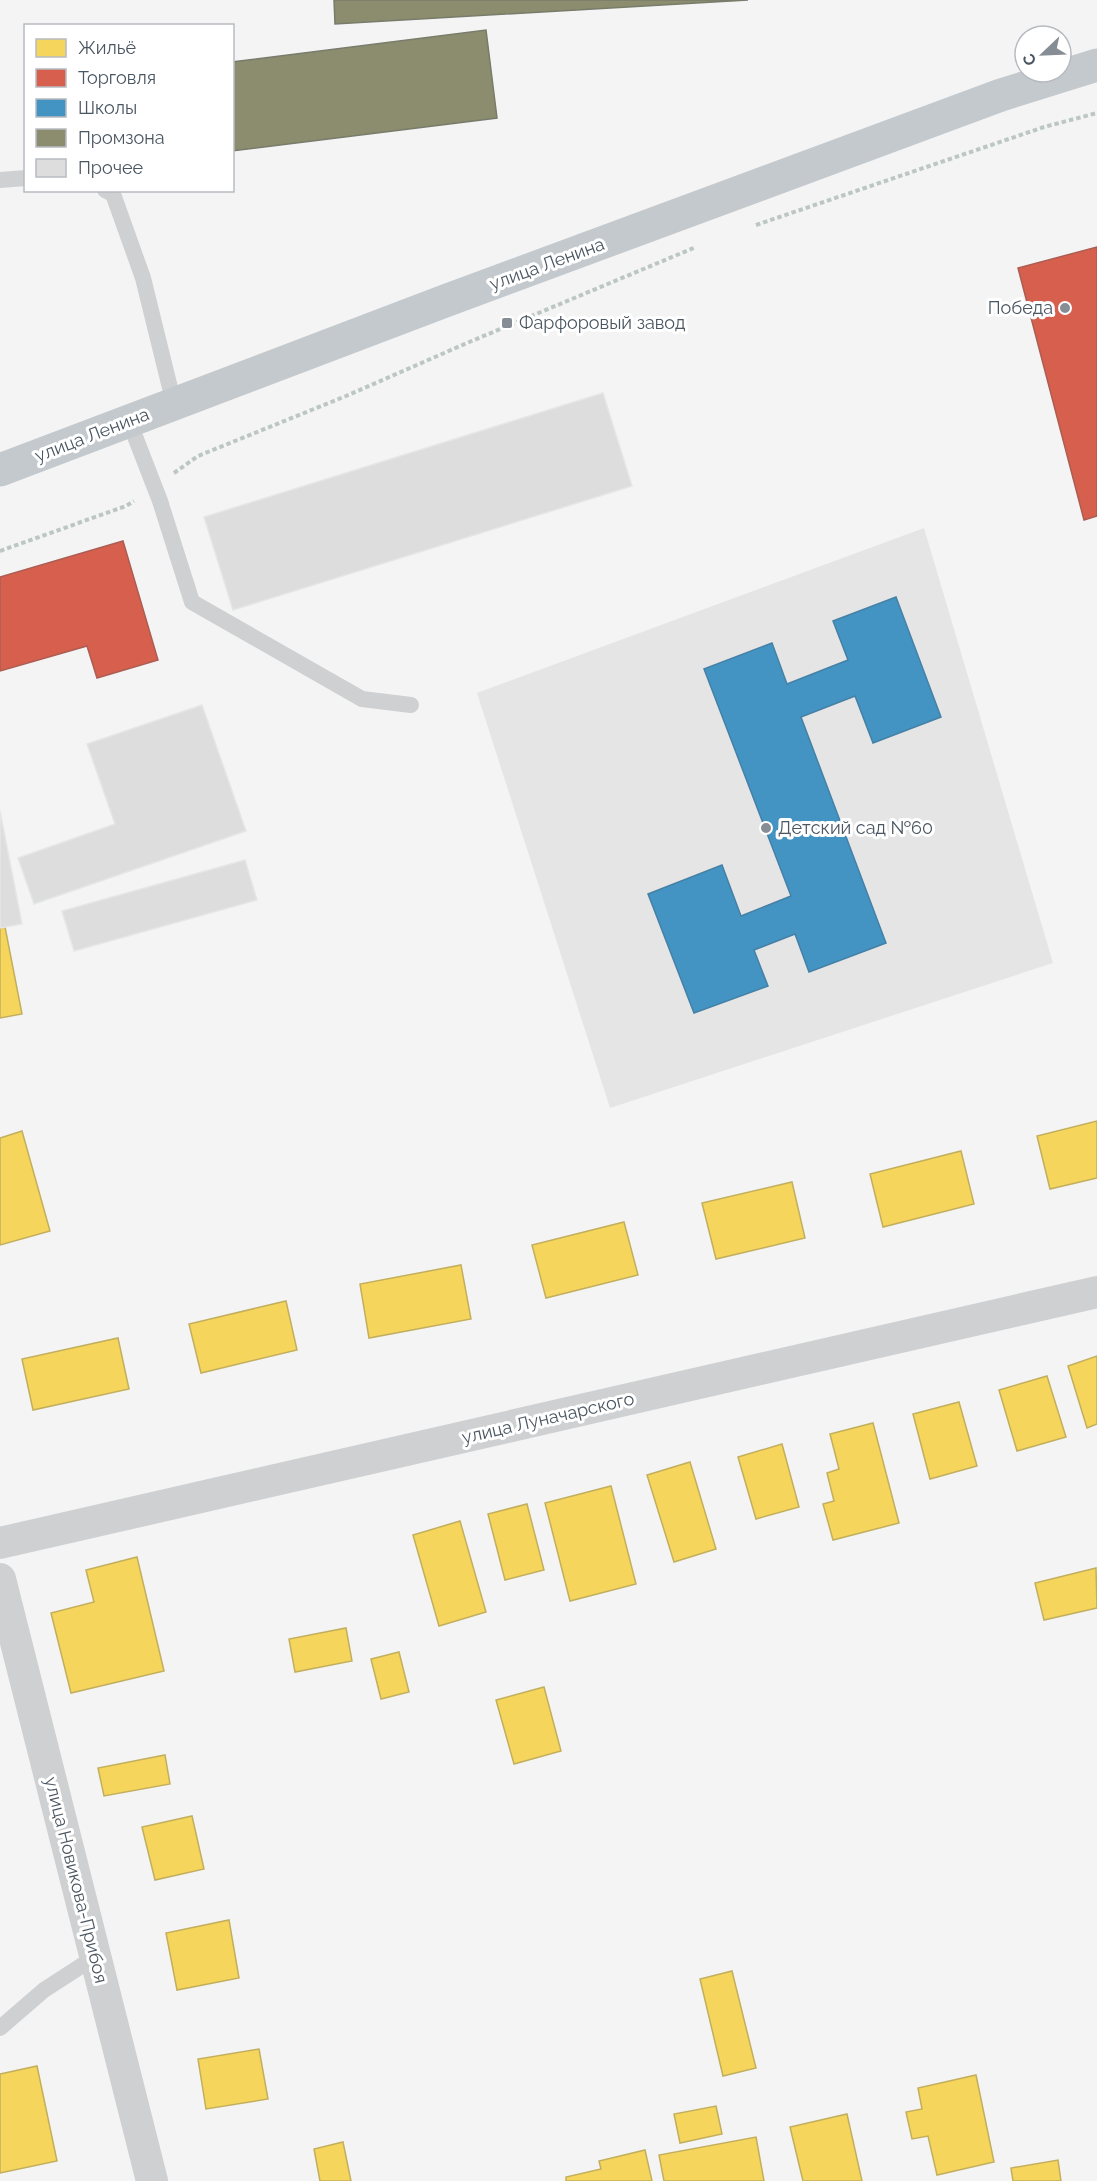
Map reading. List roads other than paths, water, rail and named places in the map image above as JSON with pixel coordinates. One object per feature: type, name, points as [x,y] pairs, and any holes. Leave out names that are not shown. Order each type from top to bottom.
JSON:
[{"type":"highway","name":"улица Ленина","points":[[0,470],[434,305],[1001,95],[1097,65]]},
{"type":"street","name":"улица Луначарского","points":[[0,1543],[1097,1292]]},
{"type":"street","name":"улица Новикова-Прибоя","points":[[0,1579],[152,2181]]},
{"type":"lane","points":[[0,180],[24,178]]},
{"type":"lane","points":[[109,192],[113,194],[143,278],[174,404]]},
{"type":"lane","points":[[129,421],[154,486],[192,602],[362,699],[411,705]]},
{"type":"lane","points":[[0,2028],[44,1990],[95,1958]]},
{"type":"place","name":"Победа","points":[[1065,308]]},
{"type":"place","name":"Фарфоровый завод","points":[[507,323]]},
{"type":"place","name":"Детский сад №60","points":[[766,828]]}]
